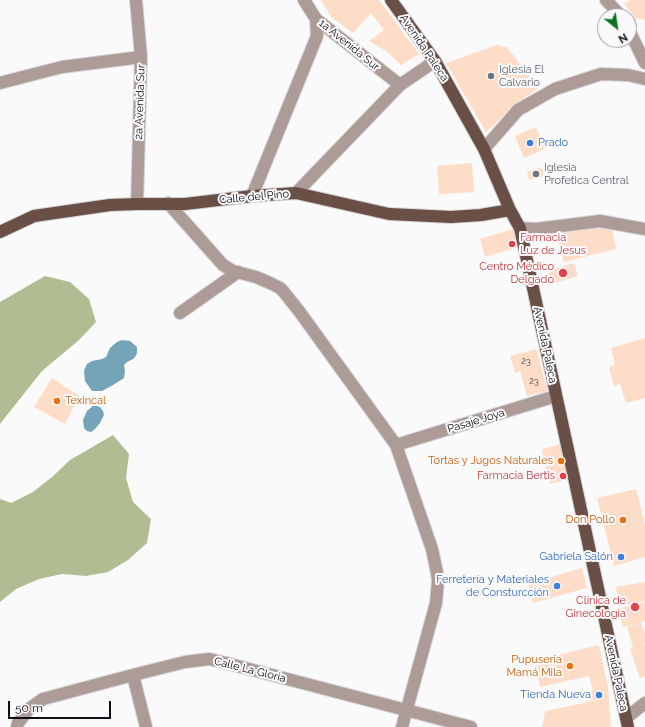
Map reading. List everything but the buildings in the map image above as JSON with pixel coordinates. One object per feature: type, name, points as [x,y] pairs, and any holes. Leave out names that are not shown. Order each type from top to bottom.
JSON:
[{"type":"main road","name":"Avenida Paleca","points":[[391,0],[435,61],[484,149],[510,210],[520,228],[627,724]]},
{"type":"main road","name":"Calle del Pino","points":[[0,232],[34,216],[110,205],[168,203],[185,204],[252,196],[296,194],[389,214],[451,217],[481,215],[510,210]]},
{"type":"street","name":"2a Avenida Sur","points":[[136,0],[141,57],[137,204]]},
{"type":"street","name":"1a Avenida Sur","points":[[304,0],[316,19],[400,85]]},
{"type":"street","points":[[606,0],[613,8]]},
{"type":"street","points":[[252,196],[317,36],[316,19]]},
{"type":"street","points":[[637,46],[645,63]]},
{"type":"street","points":[[0,82],[62,67],[141,57]]},
{"type":"street","points":[[296,194],[400,85],[435,61]]},
{"type":"street","points":[[484,149],[518,110],[555,89],[601,74],[645,79]]},
{"type":"street","points":[[168,203],[223,265],[227,268],[270,283],[283,291],[396,445],[432,549],[438,581],[436,603],[402,727]]},
{"type":"street","points":[[520,228],[536,229],[600,221],[645,229]]},
{"type":"street","points":[[180,314],[238,272]]},
{"type":"street","name":"Pasaje Joya","points":[[396,445],[556,396]]},
{"type":"street","name":"Calle La Gloria","points":[[17,727],[18,723],[29,709],[43,699],[185,662],[209,659],[471,727]]},
{"type":"street","points":[[133,675],[146,727]]},
{"type":"street","points":[[627,724],[645,703]]},
{"type":"green space","points":[[45,276],[70,282],[89,299],[96,322],[79,340],[42,371],[0,424],[0,302]]},
{"type":"green space","points":[[113,435],[129,454],[126,478],[133,502],[151,519],[147,543],[128,560],[108,572],[86,576],[62,574],[39,579],[16,589],[0,602],[0,499],[11,503],[33,492],[70,460]]},
{"type":"water","points":[[122,340],[130,341],[137,347],[135,357],[124,365],[124,378],[102,391],[92,391],[85,381],[84,371],[87,364],[106,357],[110,348]]},
{"type":"water","points":[[94,405],[100,407],[104,415],[100,423],[91,432],[84,428],[83,420],[87,411]]},
{"type":"place","name":"Iglesia El Calvario","points":[[491,76]]},
{"type":"place","name":"Prado","points":[[530,143]]},
{"type":"place","name":"Iglesia Profetica Central","points":[[536,174]]},
{"type":"place","name":"Farmacia Luz de Jesus","points":[[512,244]]},
{"type":"place","name":"Centro Médico Delgado","points":[[563,273]]},
{"type":"place","name":"Texincal","points":[[57,401]]},
{"type":"place","name":"Tortas y Jugos Naturales","points":[[561,461]]},
{"type":"place","name":"Farmacia Bertis","points":[[563,476]]},
{"type":"place","name":"Don Pollo","points":[[623,520]]},
{"type":"place","name":"Gabriela Salón","points":[[621,557]]},
{"type":"place","name":"Ferretería y Materiales de Consturcción","points":[[557,586]]},
{"type":"place","name":"Clínica de Ginecologia","points":[[635,607]]},
{"type":"place","name":"Pupuseria Mamá Mila","points":[[570,666]]},
{"type":"place","name":"Tienda Nueva","points":[[599,695]]}]
